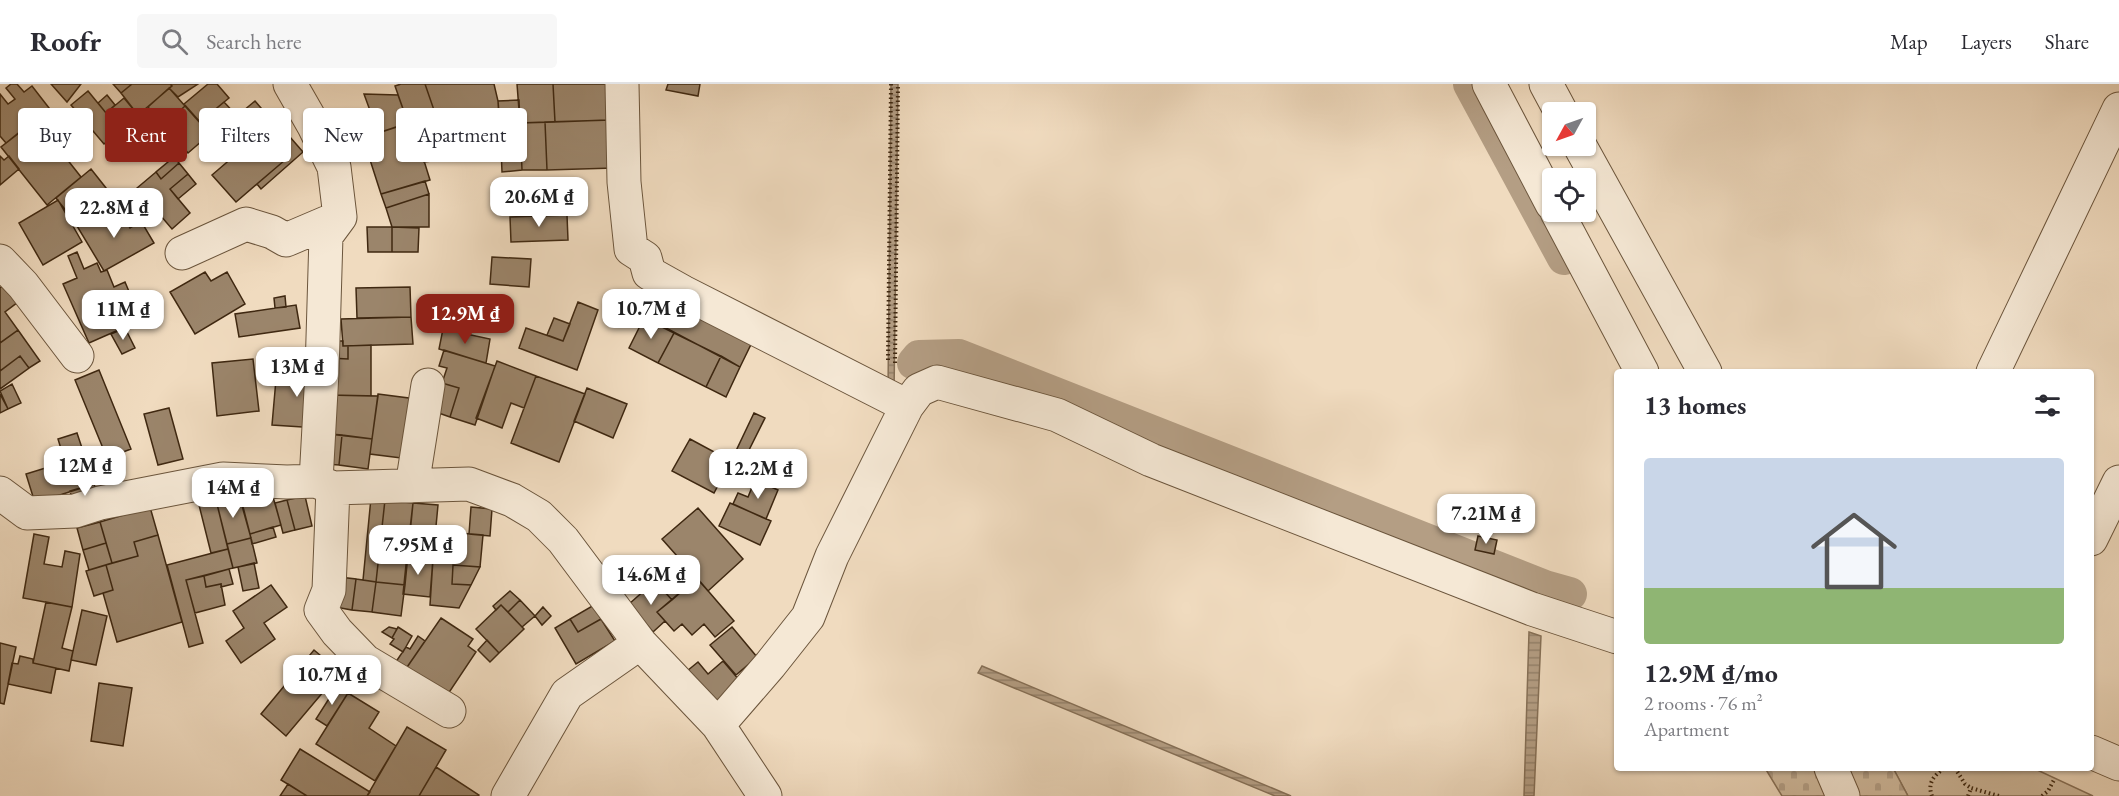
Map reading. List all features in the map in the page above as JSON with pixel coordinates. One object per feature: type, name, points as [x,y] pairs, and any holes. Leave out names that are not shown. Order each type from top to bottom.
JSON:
[{"type":"street","points":[[290,84],[334,167],[340,217],[326,236],[322,372],[329,590],[321,610],[337,632],[365,661],[449,711]]},
{"type":"street","points":[[622,84],[624,182],[631,249],[645,258],[649,273],[896,401]]},
{"type":"street","points":[[1489,84],[1542,185]]},
{"type":"street","points":[[1546,84],[1556,102]]},
{"type":"street","points":[[1995,369],[2119,109]]},
{"type":"street","points":[[1586,156],[1703,369]]},
{"type":"street","points":[[182,253],[246,224],[272,232],[286,240],[340,217]]},
{"type":"street","points":[[1562,222],[1640,369]]},
{"type":"street","points":[[0,261],[22,285],[77,356]]},
{"type":"street","points":[[718,725],[808,617],[896,401],[937,382],[1057,415],[1150,459],[1532,609],[1614,636]]},
{"type":"street","points":[[412,486],[428,385]]},
{"type":"street","points":[[0,493],[27,513],[61,513],[223,479],[412,486],[469,484],[512,500],[539,516],[564,540],[640,643],[718,725],[765,796]]},
{"type":"street","points":[[2094,533],[2119,482]]},
{"type":"street","points":[[508,796],[567,694],[640,643]]},
{"type":"street","points":[[2094,753],[2119,764]]},
{"type":"street","points":[[1832,771],[1843,796]]},
{"type":"path","points":[[891,84],[896,401]]},
{"type":"path","points":[[896,401],[898,84]]},
{"type":"path","points":[[1932,796],[1930,786],[1935,774],[1940,771]]},
{"type":"path","points":[[1956,771],[1971,789],[1998,796]]},
{"type":"path","points":[[2042,796],[2055,778]]},
{"type":"path","points":[[1968,796],[1971,789]]},
{"type":"green space","points":[[1767,771],[1895,771],[1908,796],[1782,796]]},
{"type":"green space","points":[[1895,771],[2039,771],[2093,796],[1908,796]]},
{"type":"shaded area","points":[[891,84],[898,84],[894,394],[888,391]]},
{"type":"shaded area","points":[[1529,632],[1541,636],[1534,796],[1524,796]]},
{"type":"shaded area","points":[[982,666],[1291,796],[1275,796],[978,673]]},
{"type":"building","points":[[11,84],[17,84],[24,92],[32,86],[49,108],[18,108],[18,133],[6,143],[0,136],[0,94],[8,104],[15,99],[6,88]]},
{"type":"building","points":[[51,84],[81,84],[67,102]]},
{"type":"building","points":[[113,84],[132,84],[121,93]]},
{"type":"building","points":[[132,84],[170,84],[172,86],[146,108],[133,108],[121,93]]},
{"type":"building","points":[[170,84],[198,84],[178,97],[169,88],[172,86]]},
{"type":"building","points":[[208,84],[217,84],[229,98],[217,108],[199,108],[199,121],[184,104]]},
{"type":"building","points":[[425,84],[433,108],[403,108],[395,86]]},
{"type":"building","points":[[425,84],[494,84],[498,108],[433,108]]},
{"type":"building","points":[[517,84],[553,84],[555,122],[527,123],[527,108],[519,108]]},
{"type":"building","points":[[553,84],[606,84],[607,120],[555,122]]},
{"type":"building","points":[[668,84],[700,84],[698,96],[666,90]]},
{"type":"building","points":[[169,88],[185,106],[183,108],[148,107]]},
{"type":"building","points":[[88,91],[105,112],[105,143],[93,131],[93,108],[74,108],[71,105]]},
{"type":"building","points":[[364,94],[398,95],[403,108],[396,108],[396,127],[384,131],[384,108],[369,108]]},
{"type":"building","points":[[107,95],[115,105],[112,108],[105,108],[105,112],[98,103]]},
{"type":"building","points":[[124,98],[132,108],[112,108]]},
{"type":"building","points":[[519,100],[519,108],[499,108],[498,101]]},
{"type":"building","points":[[255,101],[261,108],[247,108]]},
{"type":"building","points":[[224,102],[230,108],[217,108]]},
{"type":"building","points":[[187,108],[199,122],[199,144],[188,153]]},
{"type":"building","points":[[612,120],[614,168],[547,170],[545,122]]},
{"type":"building","points":[[545,122],[547,170],[522,170],[522,162],[527,162],[527,123]]},
{"type":"building","points":[[396,127],[396,162],[424,162],[430,180],[381,194],[371,162],[384,162],[384,131]]},
{"type":"building","points":[[18,134],[18,162],[69,162],[81,177],[47,205],[1,147]]},
{"type":"building","points":[[291,138],[303,152],[261,189],[257,184],[283,162],[291,162]]},
{"type":"building","points":[[0,156],[4,160],[9,156],[19,169],[0,185]]},
{"type":"building","points":[[168,162],[179,163],[161,179],[156,172]]},
{"type":"building","points":[[227,162],[283,162],[236,202],[212,175]]},
{"type":"building","points":[[502,162],[522,162],[522,170],[502,172]]},
{"type":"building","points":[[179,163],[188,174],[170,189],[190,213],[172,229],[137,188],[156,172],[161,179]]},
{"type":"building","points":[[91,169],[106,188],[71,217],[56,198]]},
{"type":"building","points":[[188,174],[196,184],[178,199],[170,189]]},
{"type":"building","points":[[425,181],[429,194],[386,208],[381,194]]},
{"type":"building","points":[[429,194],[429,227],[392,227],[386,208]]},
{"type":"building","points":[[58,200],[82,242],[43,265],[19,223]]},
{"type":"building","points":[[104,210],[112,222],[123,216],[130,228],[141,221],[154,243],[104,271],[77,226]]},
{"type":"building","points":[[567,215],[568,240],[511,242],[510,217]]},
{"type":"building","points":[[367,227],[392,227],[392,252],[368,252]]},
{"type":"building","points":[[392,227],[419,228],[418,252],[392,252]]},
{"type":"building","points":[[77,252],[84,269],[97,263],[101,272],[107,270],[114,287],[125,282],[141,320],[89,343],[63,284],[77,278],[68,256]]},
{"type":"building","points":[[492,257],[531,259],[529,287],[490,284]]},
{"type":"building","points":[[205,272],[211,281],[227,272],[245,304],[195,334],[170,292]]},
{"type":"building","points":[[9,282],[22,299],[5,312],[18,330],[0,343],[0,288]]},
{"type":"building","points":[[410,287],[411,317],[357,318],[356,288]]},
{"type":"building","points":[[683,292],[758,330],[740,367],[666,328]]},
{"type":"building","points":[[285,296],[286,307],[275,308],[274,298]]},
{"type":"building","points":[[578,302],[598,310],[577,370],[519,348],[526,328],[563,341]]},
{"type":"building","points":[[296,305],[300,328],[239,337],[235,314]]},
{"type":"building","points":[[411,317],[413,344],[343,346],[341,319]]},
{"type":"building","points":[[554,318],[570,324],[563,341],[547,335]]},
{"type":"building","points":[[644,318],[674,333],[658,363],[629,348]]},
{"type":"building","points":[[125,328],[135,348],[122,354],[111,334]]},
{"type":"building","points":[[443,329],[490,339],[486,363],[439,349]]},
{"type":"building","points":[[18,330],[40,361],[29,368],[20,356],[0,371],[0,343]]},
{"type":"building","points":[[674,333],[721,356],[706,387],[658,363]]},
{"type":"building","points":[[329,341],[343,341],[343,346],[348,346],[348,359],[329,358]]},
{"type":"building","points":[[371,345],[371,396],[328,395],[329,358],[348,359],[348,346]]},
{"type":"building","points":[[444,350],[495,366],[475,425],[450,417],[459,388],[442,383],[447,368],[439,366]]},
{"type":"building","points":[[20,356],[29,368],[0,389],[0,371]]},
{"type":"building","points":[[721,356],[740,367],[726,397],[706,387]]},
{"type":"building","points":[[253,359],[259,411],[217,416],[212,363]]},
{"type":"building","points":[[497,361],[536,376],[524,408],[511,403],[502,428],[476,418]]},
{"type":"building","points":[[277,368],[322,372],[318,428],[272,425]]},
{"type":"building","points":[[99,370],[131,449],[107,458],[75,380]]},
{"type":"building","points":[[536,376],[585,394],[559,462],[511,443]]},
{"type":"building","points":[[442,383],[459,388],[450,417],[433,411]]},
{"type":"building","points":[[12,384],[21,403],[8,409],[0,391]]},
{"type":"building","points":[[587,388],[627,404],[613,438],[574,421]]},
{"type":"building","points":[[0,394],[8,409],[0,413]]},
{"type":"building","points":[[378,394],[424,400],[417,460],[370,454]]},
{"type":"building","points":[[328,395],[378,396],[372,439],[329,434]]},
{"type":"building","points":[[169,408],[183,459],[158,465],[144,414]]},
{"type":"building","points":[[754,413],[765,418],[745,458],[735,453]]},
{"type":"building","points":[[77,433],[94,484],[35,503],[26,474],[65,462],[58,439]]},
{"type":"building","points":[[329,434],[342,435],[339,465],[326,464]]},
{"type":"building","points":[[342,435],[372,439],[368,469],[339,465]]},
{"type":"building","points":[[690,439],[731,461],[714,493],[672,471]]},
{"type":"building","points":[[735,453],[745,458],[741,469],[729,464]]},
{"type":"building","points":[[755,480],[778,490],[766,519],[733,504],[738,493],[748,497]]},
{"type":"building","points":[[94,484],[100,503],[75,511],[70,491]]},
{"type":"building","points":[[212,486],[216,500],[199,505],[195,490]]},
{"type":"building","points":[[271,490],[281,525],[250,534],[241,499]]},
{"type":"building","points":[[239,495],[251,538],[227,544],[216,500]]},
{"type":"building","points":[[305,496],[312,526],[295,530],[287,500]]},
{"type":"building","points":[[371,498],[385,500],[376,582],[363,580]]},
{"type":"building","points":[[216,500],[228,549],[211,553],[199,505]]},
{"type":"building","points":[[287,500],[295,530],[283,533],[275,503]]},
{"type":"building","points":[[385,500],[413,503],[405,585],[376,582]]},
{"type":"building","points":[[413,503],[438,505],[433,558],[407,555]]},
{"type":"building","points":[[730,503],[771,521],[760,545],[719,526]]},
{"type":"building","points":[[150,507],[158,535],[134,542],[138,556],[112,563],[100,522]]},
{"type":"building","points":[[471,507],[492,509],[490,536],[469,534]]},
{"type":"building","points":[[698,508],[743,559],[708,591],[662,539]]},
{"type":"building","points":[[100,522],[106,543],[83,550],[77,528]]},
{"type":"building","points":[[273,527],[276,537],[252,544],[250,534]]},
{"type":"building","points":[[459,533],[483,535],[480,567],[453,565],[452,584],[471,585],[459,608],[430,605],[434,544],[459,546]]},
{"type":"building","points":[[34,534],[49,537],[44,564],[62,567],[65,551],[80,554],[72,607],[23,598]]},
{"type":"building","points":[[158,535],[182,622],[117,642],[103,593],[113,590],[106,565],[138,556],[134,542]]},
{"type":"building","points":[[1478,536],[1497,540],[1494,554],[1475,550]]},
{"type":"building","points":[[251,538],[257,563],[233,568],[227,544]]},
{"type":"building","points":[[106,543],[112,563],[89,570],[83,550]]},
{"type":"building","points":[[228,549],[233,568],[186,580],[203,643],[189,647],[167,565]]},
{"type":"building","points":[[407,555],[433,558],[430,597],[403,594]]},
{"type":"building","points":[[680,559],[697,578],[672,600],[655,581]]},
{"type":"building","points":[[254,563],[259,588],[243,591],[238,567]]},
{"type":"building","points":[[106,565],[113,590],[94,596],[86,571]]},
{"type":"building","points":[[453,565],[480,567],[471,585],[452,584]]},
{"type":"building","points":[[229,569],[233,584],[206,587],[204,576]]},
{"type":"building","points":[[204,576],[206,587],[221,584],[225,605],[195,613],[186,580]]},
{"type":"building","points":[[339,577],[356,579],[352,610],[335,607]]},
{"type":"building","points":[[697,578],[734,621],[715,637],[704,624],[692,635],[682,624],[674,631],[657,612]]},
{"type":"building","points":[[356,579],[376,582],[372,612],[352,610]]},
{"type":"building","points":[[655,581],[672,600],[657,612],[665,621],[653,632],[629,604]]},
{"type":"building","points":[[376,582],[405,585],[401,616],[372,612]]},
{"type":"building","points":[[271,585],[287,607],[264,623],[275,639],[241,663],[226,641],[244,628],[233,611]]},
{"type":"building","points":[[510,591],[520,600],[508,612],[501,605],[496,610],[493,606]]},
{"type":"building","points":[[520,600],[535,616],[522,627],[508,612]]},
{"type":"building","points":[[46,602],[72,607],[62,648],[73,651],[69,671],[33,663]]},
{"type":"building","points":[[501,605],[524,629],[499,653],[476,629]]},
{"type":"building","points":[[594,605],[601,619],[578,632],[570,619]]},
{"type":"building","points":[[543,607],[551,616],[542,625],[535,616]]},
{"type":"building","points":[[82,610],[107,616],[96,665],[71,660]]},
{"type":"building","points":[[441,618],[473,639],[468,646],[476,652],[444,700],[403,673]]},
{"type":"building","points":[[570,619],[578,632],[601,619],[615,641],[576,664],[555,628]]},
{"type":"building","points":[[389,627],[397,629],[392,638],[382,632]]},
{"type":"building","points":[[398,627],[412,636],[403,652],[390,644]]},
{"type":"building","points":[[732,627],[757,657],[736,675],[710,645]]},
{"type":"building","points":[[418,636],[425,641],[403,673],[393,666],[406,647],[410,649]]},
{"type":"building","points":[[487,640],[499,653],[490,662],[478,650]]},
{"type":"building","points":[[0,643],[16,647],[4,704],[0,703]]},
{"type":"building","points":[[314,650],[340,672],[286,736],[261,714]]},
{"type":"building","points":[[20,656],[33,659],[33,663],[56,668],[51,693],[8,684],[12,663],[18,664]]},
{"type":"building","points":[[723,661],[740,681],[714,703],[687,671],[698,662],[708,674]]},
{"type":"building","points":[[99,683],[132,688],[123,746],[91,741]]},
{"type":"building","points":[[337,686],[348,693],[327,726],[316,719]]},
{"type":"building","points":[[348,693],[379,712],[369,728],[396,746],[375,781],[316,744]]},
{"type":"building","points":[[407,727],[446,750],[419,796],[367,796]]},
{"type":"building","points":[[300,749],[370,792],[367,796],[307,796],[281,780]]},
{"type":"building","points":[[436,767],[479,795],[419,796]]},
{"type":"building","points":[[288,784],[307,796],[280,796]]},
{"type":"waterway","points":[[1470,84],[1564,258]]},
{"type":"waterway","points":[[914,363],[919,357],[959,356],[1545,587],[1570,594]]}]
